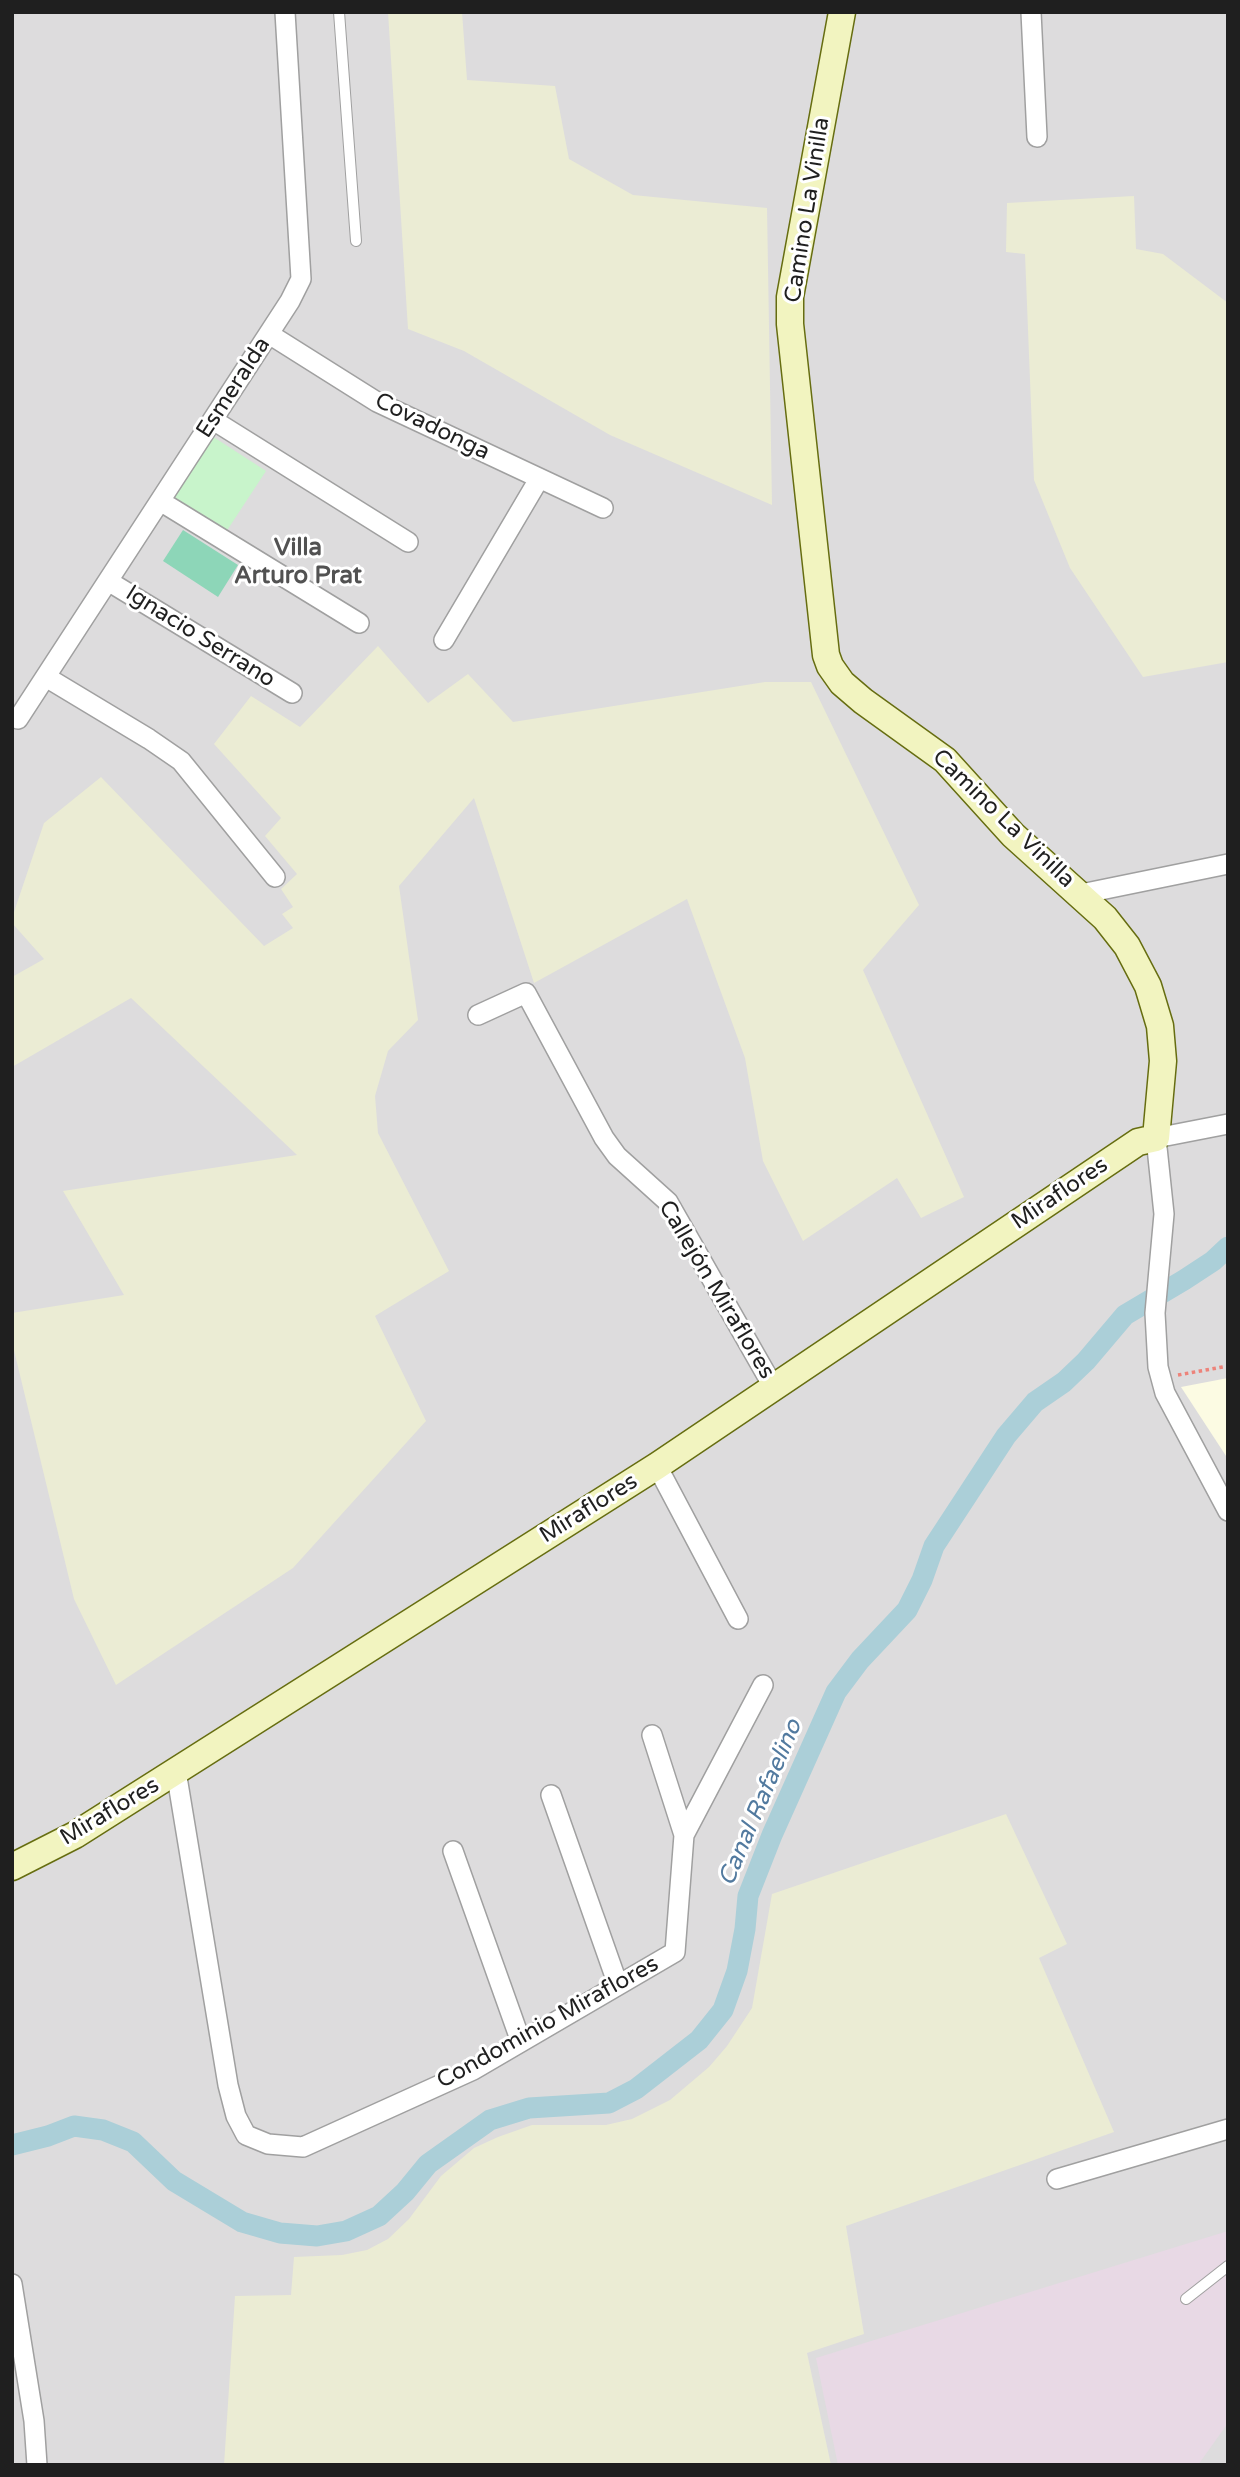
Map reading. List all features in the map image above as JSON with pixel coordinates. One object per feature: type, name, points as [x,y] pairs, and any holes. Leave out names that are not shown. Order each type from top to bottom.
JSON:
[{"type":"street","name":"Esmeralda","points":[[18,719],[269,334],[301,279],[285,12]]},
{"type":"street","name":"Camino La Vinilla","points":[[842,12],[790,297],[826,655],[830,667],[842,683],[945,760],[1013,835],[1105,918],[1127,946],[1155,1004],[1163,1044],[1156,1138],[1164,1214],[1155,1311],[1161,1378],[1170,1405],[1228,1511]]},
{"type":"street","points":[[1031,12],[1037,137]]},
{"type":"street","name":"Covadonga","points":[[269,334],[377,402],[603,508]]},
{"type":"street","points":[[213,420],[408,542]]},
{"type":"street","points":[[444,640],[539,479]]},
{"type":"street","points":[[160,501],[359,623]]},
{"type":"street","name":"Ignacio Serrano","points":[[108,581],[292,693]]},
{"type":"street","points":[[46,677],[149,738],[181,761],[275,877]]},
{"type":"street","points":[[1081,894],[1228,864]]},
{"type":"street","name":"Callejón Miraflores","points":[[478,1015],[526,993],[604,1138],[617,1156],[668,1202],[774,1388]]},
{"type":"street","points":[[1156,1138],[1228,1124]]},
{"type":"street","name":"Miraflores","points":[[12,1867],[75,1836],[657,1466],[1138,1142],[1156,1138]]},
{"type":"street","points":[[657,1466],[738,1619]]},
{"type":"street","points":[[684,1835],[763,1685]]},
{"type":"street","name":"Condominio Miraflores","points":[[176,1771],[228,2085],[236,2116],[246,2135],[268,2144],[303,2147],[473,2070],[675,1952],[684,1835],[652,1735]]},
{"type":"street","points":[[551,1795],[618,1985]]},
{"type":"street","points":[[453,1851],[521,2042]]},
{"type":"street","points":[[1057,2179],[1228,2129]]},
{"type":"street","points":[[12,2284],[34,2421],[37,2465]]},
{"type":"lane","points":[[339,12],[356,241]]},
{"type":"lane","points":[[1186,2299],[1228,2266]]},
{"type":"path","points":[[1161,1378],[1228,1366]]},
{"type":"shaded area","points":[[12,12],[1228,12],[1228,2465],[12,2465]]},
{"type":"shaded area","points":[[388,12],[462,12],[467,80],[555,86],[569,159],[633,195],[767,208],[772,505],[610,435],[464,351],[408,329]]},
{"type":"shaded area","points":[[1134,196],[1136,249],[1163,254],[1228,303],[1228,662],[1143,677],[1070,568],[1034,480],[1025,254],[1006,252],[1007,203]]},
{"type":"shaded area","points":[[378,646],[428,703],[468,674],[513,722],[765,682],[811,682],[919,905],[863,970],[964,1197],[921,1218],[897,1178],[803,1241],[763,1161],[745,1058],[687,899],[534,983],[474,798],[399,886],[418,1020],[388,1051],[375,1096],[378,1133],[449,1271],[375,1316],[426,1421],[293,1568],[116,1685],[74,1599],[12,1342],[12,1313],[124,1295],[63,1191],[297,1155],[131,998],[12,1067],[12,977],[44,959],[12,923],[12,918],[44,823],[101,777],[264,946],[293,928],[282,914],[293,907],[281,889],[297,874],[265,836],[281,818],[214,744],[251,696],[300,727]]},
{"type":"shaded area","points":[[1228,1378],[1228,1459],[1181,1387]]},
{"type":"shaded area","points":[[1006,1814],[1067,1944],[1039,1958],[1114,2132],[846,2226],[864,2334],[807,2353],[831,2465],[224,2465],[235,2296],[291,2295],[294,2257],[342,2255],[367,2250],[388,2239],[409,2219],[441,2176],[474,2148],[498,2137],[532,2125],[606,2125],[632,2119],[670,2100],[709,2067],[727,2046],[752,2008],[772,1894]]},
{"type":"shaded area","points":[[1228,2231],[1228,2423],[1198,2465],[838,2465],[816,2358]]},
{"type":"green space","points":[[212,436],[266,471],[226,532],[172,499]]},
{"type":"green space","points":[[183,530],[238,565],[218,597],[163,561]]},
{"type":"waterway","name":"Canal Rafaelino","points":[[12,2145],[74,2126],[103,2130],[133,2142],[174,2181],[242,2222],[280,2233],[317,2236],[346,2231],[379,2216],[405,2192],[428,2164],[490,2120],[529,2108],[609,2103],[636,2089],[699,2040],[723,2010],[737,1971],[748,1896],[772,1835],[836,1692],[860,1660],[907,1610],[922,1580],[934,1546],[1006,1436],[1035,1402],[1064,1382],[1086,1361],[1125,1315],[1213,1261],[1228,1247]]},
{"type":"district","name":"Villa Arturo Prat","points":[[298,563]]}]
